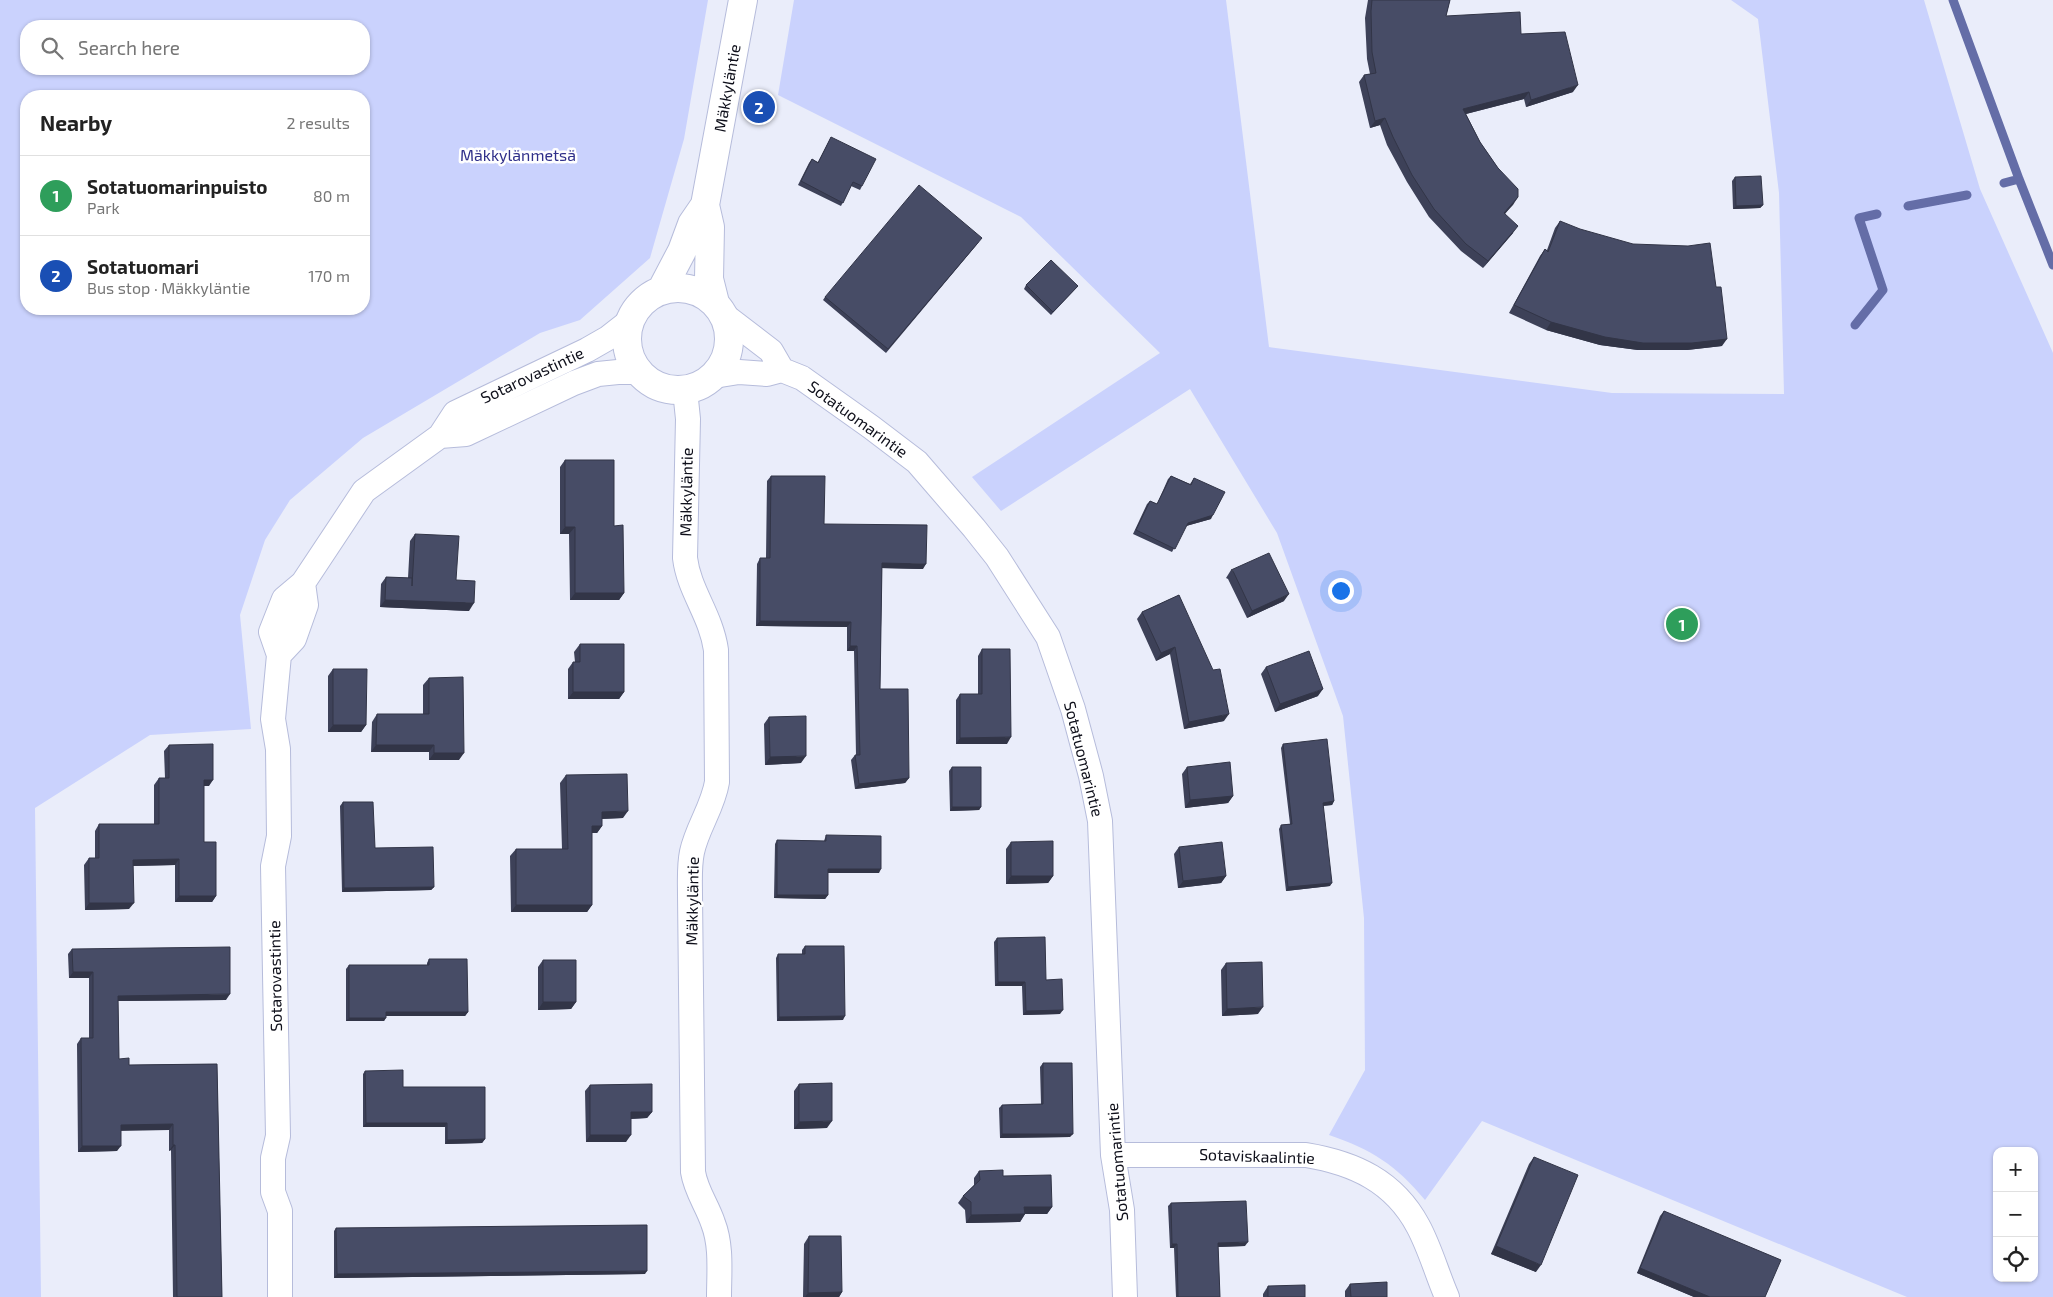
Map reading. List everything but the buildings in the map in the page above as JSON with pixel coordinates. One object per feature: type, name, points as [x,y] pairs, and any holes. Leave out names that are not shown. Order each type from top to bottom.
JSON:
[{"type":"street","name":"Mäkkyläntie","points":[[719,309],[709,279],[710,227],[705,205],[743,0]]},
{"type":"street","name":"Mäkkyläntie","points":[[660,291],[682,251],[692,224],[705,205]]},
{"type":"street","points":[[714,376],[739,372],[767,374],[782,370],[771,351],[703,294],[690,289],[675,288],[660,291],[648,298],[638,308],[631,320],[627,334],[628,348],[632,361],[648,381],[672,390],[695,388],[714,376],[723,366],[728,354],[730,340],[728,328],[719,309]]},
{"type":"street","name":"Sotarovastintie","points":[[280,1297],[280,1212],[273,1192],[273,1158],[278,1136],[272,866],[279,836],[278,749],[273,719],[279,655],[294,639],[306,605],[303,583],[364,490],[440,436],[455,413],[587,350],[608,338],[631,320]]},
{"type":"street","name":"Sotatuomarintie","points":[[782,370],[802,378],[917,462],[974,528],[996,557],[1048,637],[1073,709],[1091,776],[1100,821],[1113,1155],[1122,1210],[1125,1297]]},
{"type":"street","name":"Sotarovastintie","points":[[440,436],[466,434],[574,383],[598,374],[639,372]]},
{"type":"street","name":"Mäkkyläntie","points":[[684,390],[688,419],[687,573],[713,630],[716,650],[716,782],[714,797],[692,850],[690,871],[693,1172],[696,1187],[714,1224],[719,1248],[719,1297]]},
{"type":"street","name":"Sotaviskaalintie","points":[[1113,1155],[1306,1156],[1327,1159],[1353,1167],[1372,1176],[1395,1195],[1410,1213],[1419,1228],[1447,1297]]},
{"type":"green space","name":"Mäkkylänmetsä","points":[[0,0],[708,0],[684,139],[650,258],[580,320],[540,333],[363,438],[290,500],[265,540],[240,615],[251,729],[150,735],[35,808],[41,1297],[0,1297]]},
{"type":"green space","points":[[794,0],[1226,0],[1269,347],[1612,393],[1784,394],[1779,193],[1758,19],[1731,0],[1924,0],[1980,189],[2053,353],[2053,1297],[1907,1297],[1482,1121],[1425,1200],[1404,1177],[1382,1160],[1358,1146],[1329,1135],[1365,1070],[1364,918],[1343,716],[1277,533],[1190,389],[1001,511],[972,477],[1160,353],[1021,217],[778,95]]},
{"type":"waterway","points":[[1953,0],[2053,265]]},
{"type":"waterway","points":[[2004,183],[2019,179]]},
{"type":"waterway","points":[[1908,206],[1967,195]]},
{"type":"waterway","points":[[1855,325],[1883,290],[1859,218],[1877,214]]},
{"type":"place","name":"Sotatuomari","points":[[759,107]]},
{"type":"place","name":"Sotatuomarinpuisto","points":[[1682,624]]}]
